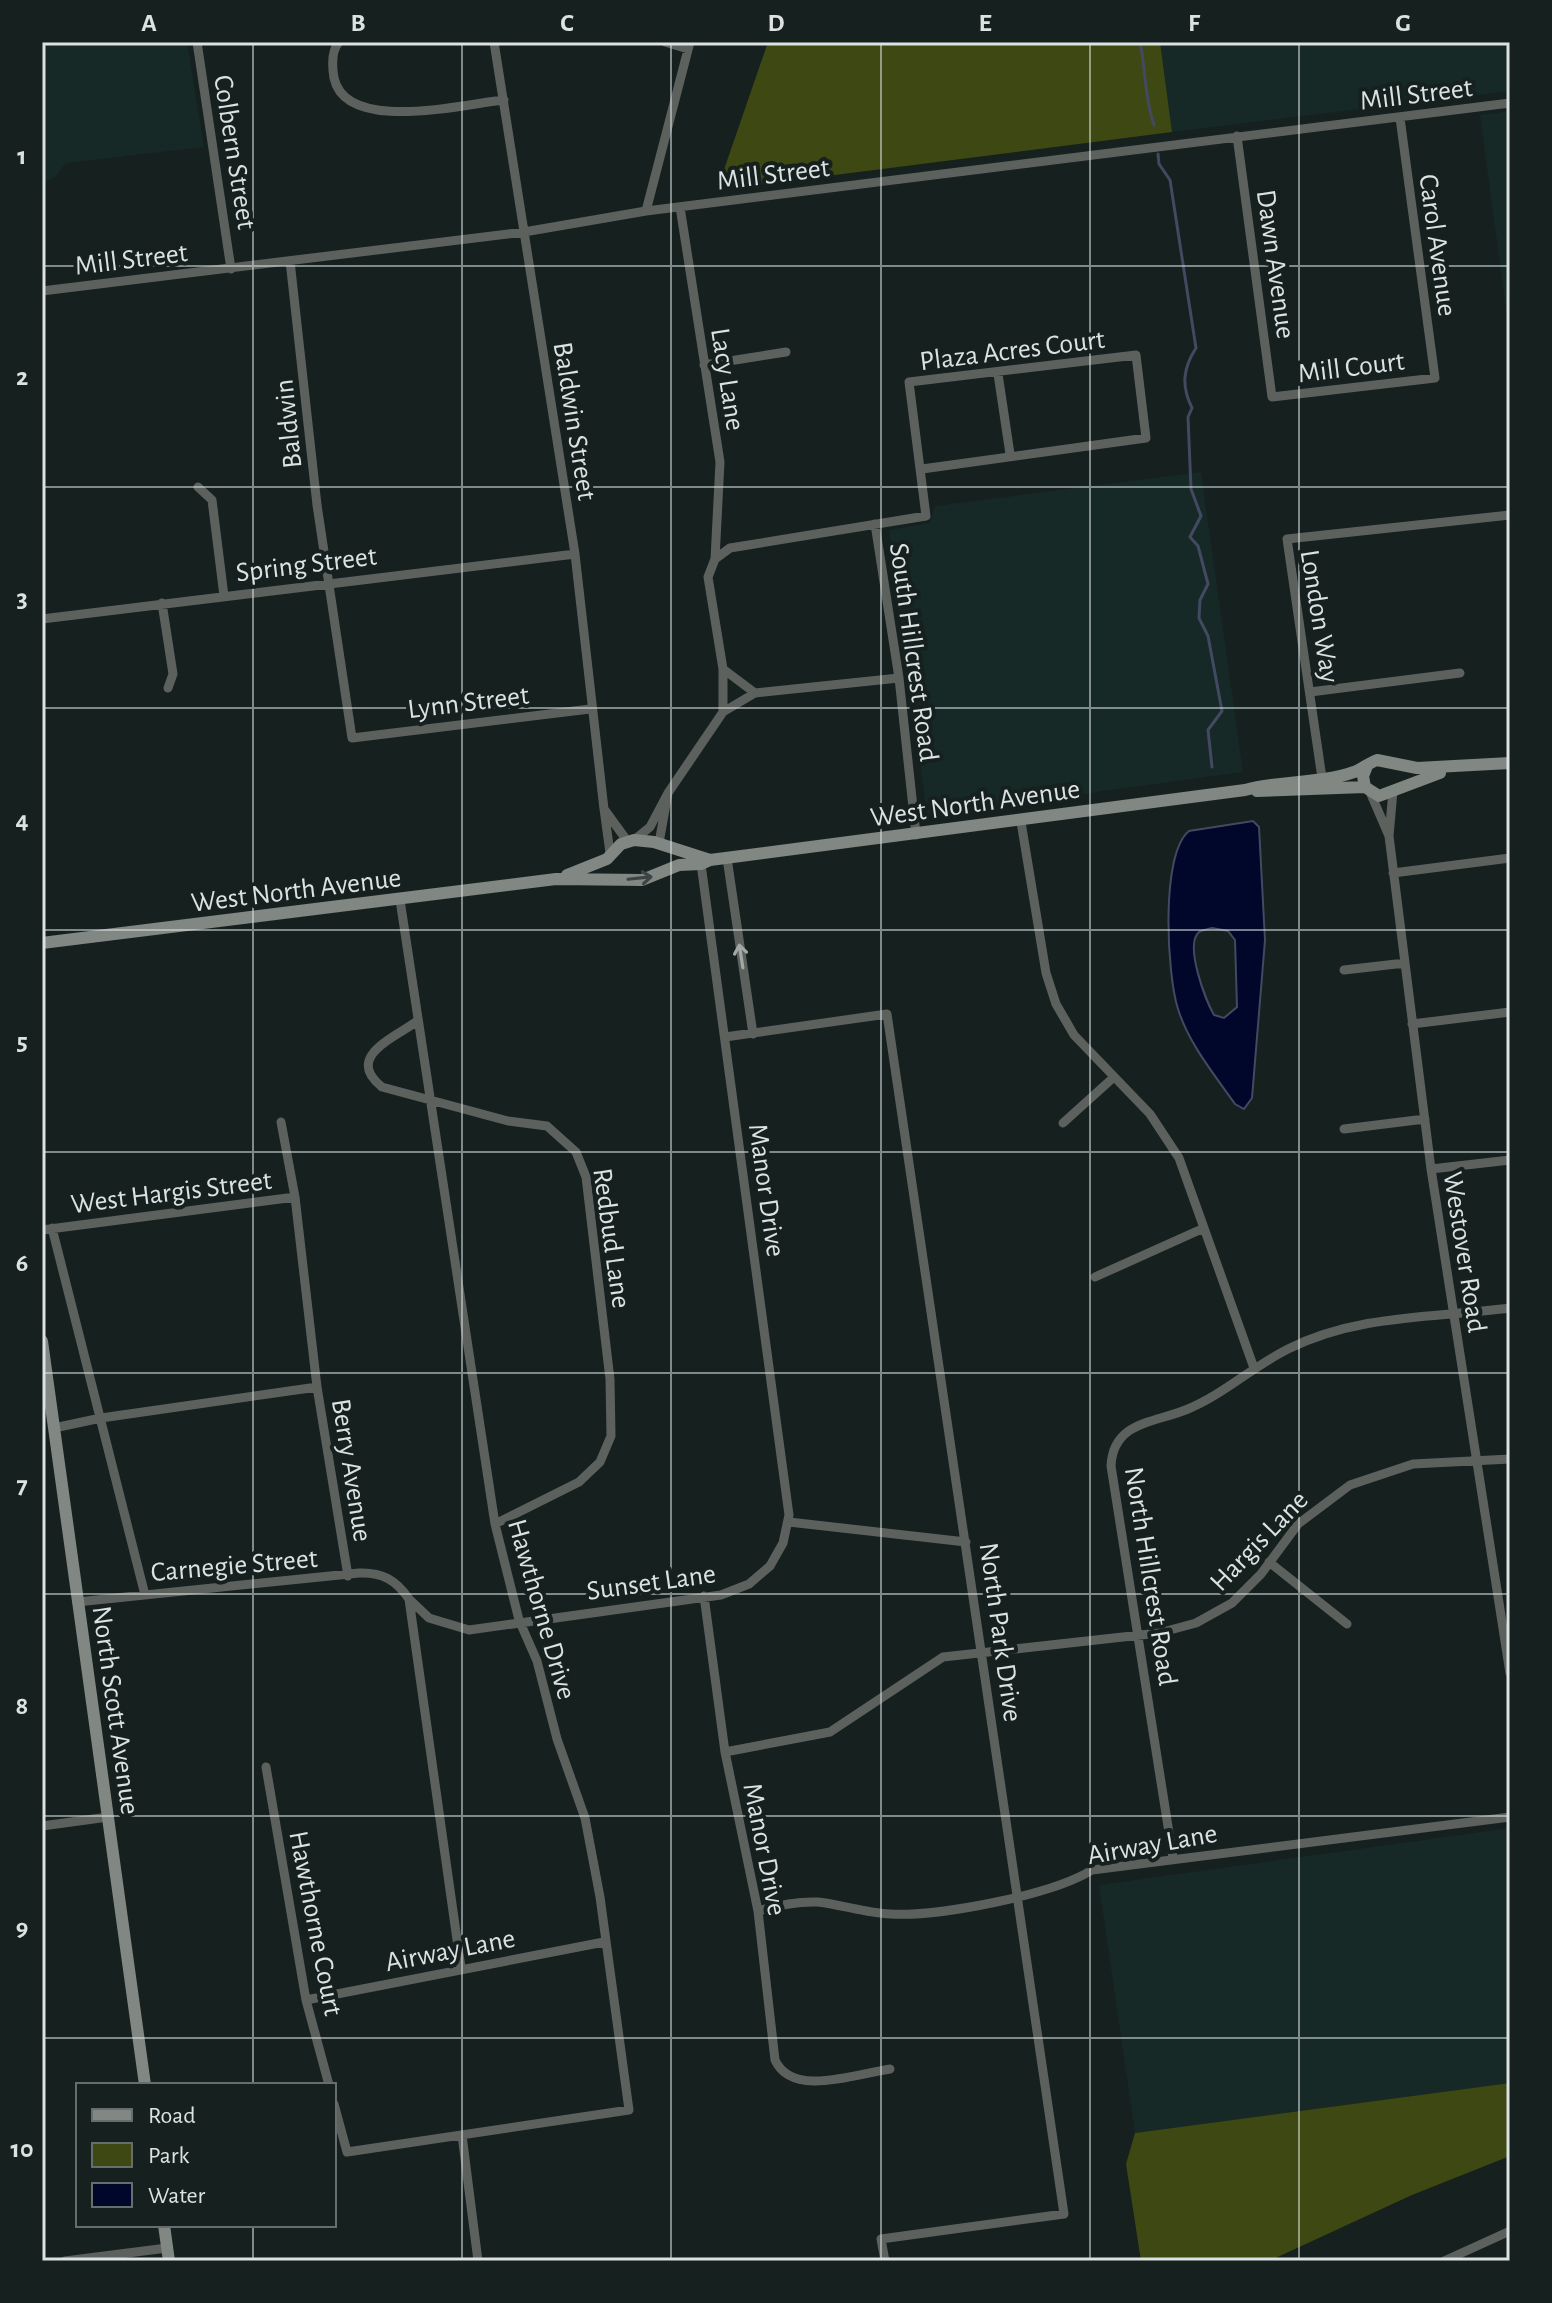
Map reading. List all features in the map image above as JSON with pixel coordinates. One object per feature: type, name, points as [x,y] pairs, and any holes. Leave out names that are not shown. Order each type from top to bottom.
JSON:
[{"type":"main road","name":"West North Avenue","points":[[42,943],[556,879],[613,877],[642,880],[665,870],[727,858],[1021,822],[1245,790],[1274,782],[1353,773],[1382,759],[1393,764],[1450,769],[1510,763]]},
{"type":"main road","points":[[1393,764],[1399,774],[1393,791]]},
{"type":"main road","points":[[1367,766],[1363,776],[1367,789]]},
{"type":"main road","name":"West North Avenue","points":[[1245,790],[1367,789],[1384,796],[1450,769]]},
{"type":"main road","name":"West North Avenue","points":[[556,879],[609,856],[631,841],[661,845],[706,862]]},
{"type":"main road","points":[[661,845],[668,857],[665,870]]},
{"type":"main road","points":[[609,856],[613,877]]},
{"type":"main road","name":"North Scott Avenue","points":[[42,1341],[145,2083]]},
{"type":"main road","points":[[164,2227],[168,2255]]},
{"type":"street","name":"Colbern Street","points":[[197,42],[231,269]]},
{"type":"street","points":[[339,42],[334,50],[334,77],[343,97],[360,108],[391,112],[504,100]]},
{"type":"street","name":"Baldwin Street","points":[[494,42],[575,554],[590,709],[609,856]]},
{"type":"street","points":[[646,211],[689,46],[665,42]]},
{"type":"street","name":"Mill Street","points":[[42,291],[524,232],[646,211],[1510,103]]},
{"type":"street","name":"Carol Avenue","points":[[1400,118],[1435,378]]},
{"type":"street","name":"Dawn Avenue","points":[[1237,136],[1272,397]]},
{"type":"street","name":"Lacy Lane","points":[[680,207],[720,462],[715,559],[708,577],[723,669],[723,712]]},
{"type":"street","name":"Baldwin","points":[[290,261],[317,505],[352,738]]},
{"type":"street","points":[[704,365],[786,352]]},
{"type":"street","name":"Plaza Acres Court","points":[[875,524],[926,516],[909,382],[998,374],[1136,355],[1146,438],[1010,454],[922,469]]},
{"type":"street","points":[[998,374],[1010,454]]},
{"type":"street","name":"Mill Court","points":[[1272,397],[1435,378]]},
{"type":"street","points":[[198,487],[212,500],[224,596]]},
{"type":"street","name":"London Way","points":[[1322,778],[1287,539],[1510,515]]},
{"type":"street","points":[[715,559],[730,548],[875,524]]},
{"type":"street","name":"South Hillcrest Road","points":[[875,524],[899,678],[916,835]]},
{"type":"street","name":"Spring Street","points":[[42,619],[575,554]]},
{"type":"street","points":[[162,603],[173,674],[168,688]]},
{"type":"street","points":[[723,669],[755,693]]},
{"type":"street","points":[[1310,692],[1460,673]]},
{"type":"street","points":[[631,841],[650,827],[668,793],[723,712],[755,693],[899,678]]},
{"type":"street","name":"Lynn Street","points":[[352,738],[590,709]]},
{"type":"street","name":"Westover Road","points":[[1367,789],[1389,836]]},
{"type":"street","name":"Westover Road","points":[[1393,791],[1389,836],[1431,1169],[1477,1463],[1505,1610],[1510,1673]]},
{"type":"street","points":[[661,845],[668,793]]},
{"type":"street","name":"Baldwin Street","points":[[604,809],[631,841]]},
{"type":"street","points":[[1021,822],[1046,973],[1056,1004],[1074,1035],[1150,1114],[1179,1158],[1254,1368],[1287,1349],[1343,1328],[1395,1318],[1510,1308]]},
{"type":"street","points":[[727,858],[753,1034]]},
{"type":"street","points":[[1393,873],[1510,858]]},
{"type":"street","name":"Manor Drive","points":[[706,862],[725,1037],[789,1522]]},
{"type":"street","name":"Hawthorne Drive","points":[[400,900],[416,1022],[495,1524],[519,1620],[537,1661],[557,1739],[585,1818],[600,1897],[629,2110],[462,2135]]},
{"type":"street","points":[[1344,970],[1405,963]]},
{"type":"street","points":[[1412,1024],[1510,1012]]},
{"type":"street","name":"North Park Drive","points":[[725,1037],[887,1014],[1064,2214],[881,2239],[885,2261]]},
{"type":"street","name":"Redbud Lane","points":[[416,1022],[370,1054],[367,1067],[371,1078],[382,1087],[508,1121],[547,1126],[576,1152],[586,1177],[610,1379],[611,1436],[600,1462],[579,1482],[495,1524]]},
{"type":"street","points":[[1063,1123],[1114,1077]]},
{"type":"street","points":[[1344,1129],[1425,1119]]},
{"type":"street","name":"Berry Avenue","points":[[281,1122],[295,1197],[317,1387],[348,1576],[359,1573],[382,1575],[400,1587],[409,1599]]},
{"type":"street","points":[[1431,1169],[1510,1160]]},
{"type":"street","name":"West Hargis Street","points":[[47,1229],[295,1197]]},
{"type":"street","points":[[1095,1277],[1204,1228]]},
{"type":"street","points":[[47,1229],[101,1418],[145,1595]]},
{"type":"street","name":"North Hillcrest Road","points":[[1173,1858],[1111,1466],[1115,1445],[1128,1429],[1200,1403],[1254,1368]]},
{"type":"street","points":[[54,1428],[101,1418],[317,1387]]},
{"type":"street","name":"Hargis Lane","points":[[725,1752],[830,1732],[928,1664],[958,1653],[1177,1630],[1215,1615],[1247,1589],[1298,1524],[1350,1485],[1413,1464],[1510,1459]]},
{"type":"street","points":[[789,1522],[966,1542]]},
{"type":"street","name":"Sunset Lane","points":[[409,1599],[429,1618],[456,1628],[483,1629],[519,1620],[735,1591],[761,1576],[777,1556],[789,1522]]},
{"type":"street","points":[[1269,1562],[1347,1624]]},
{"type":"street","name":"Carnegie Street","points":[[77,1602],[348,1576]]},
{"type":"street","name":"Manor Drive","points":[[704,1596],[725,1752],[758,1911],[775,2060],[792,2080],[815,2080],[890,2069]]},
{"type":"street","points":[[409,1599],[461,1968]]},
{"type":"street","name":"Hawthorne Court","points":[[266,1767],[306,2000],[328,2083]]},
{"type":"street","points":[[42,1826],[108,1817]]},
{"type":"street","name":"Airway Lane","points":[[758,1911],[789,1903],[817,1902],[870,1912],[914,1913],[1058,1888],[1092,1870],[1510,1817]]},
{"type":"street","name":"Airway Lane","points":[[306,2000],[604,1942]]},
{"type":"street","points":[[336,2111],[347,2152],[462,2135],[478,2261]]},
{"type":"street","points":[[1444,2261],[1510,2231]]},
{"type":"street","points":[[65,2261],[168,2255]]},
{"type":"shaded area","points":[[42,42],[187,42],[204,147],[66,163],[55,177],[42,183]]},
{"type":"shaded area","points":[[1160,42],[1510,42],[1510,91],[1172,132]]},
{"type":"shaded area","points":[[1510,111],[1510,339],[1480,115]]},
{"type":"shaded area","points":[[1201,472],[1243,772],[927,815],[889,530],[930,523],[935,506]]},
{"type":"shaded area","points":[[1510,1828],[1510,2083],[1135,2133],[1099,1885]]},
{"type":"green space","points":[[768,42],[1160,42],[1172,132],[717,190]]},
{"type":"green space","points":[[1510,2083],[1510,2156],[1412,2195],[1269,2261],[1141,2261],[1126,2164],[1135,2133]]},
{"type":"water","points":[[1253,821],[1259,827],[1265,940],[1252,1098],[1244,1109],[1235,1104],[1195,1047],[1174,993],[1169,944],[1170,888],[1180,844],[1189,831]],"holes":[[[1212,928],[1228,931],[1235,940],[1237,1007],[1224,1018],[1214,1015],[1210,1008],[1198,973],[1194,948],[1199,932]]]},
{"type":"waterway","points":[[1140,42],[1148,104],[1154,125]]},
{"type":"waterway","points":[[1158,154],[1159,164],[1170,180],[1196,348],[1188,363],[1185,385],[1192,408],[1188,417],[1191,489],[1201,516],[1190,537],[1198,546],[1208,584],[1200,600],[1199,618],[1208,636],[1222,711],[1208,730],[1212,767]]}]
